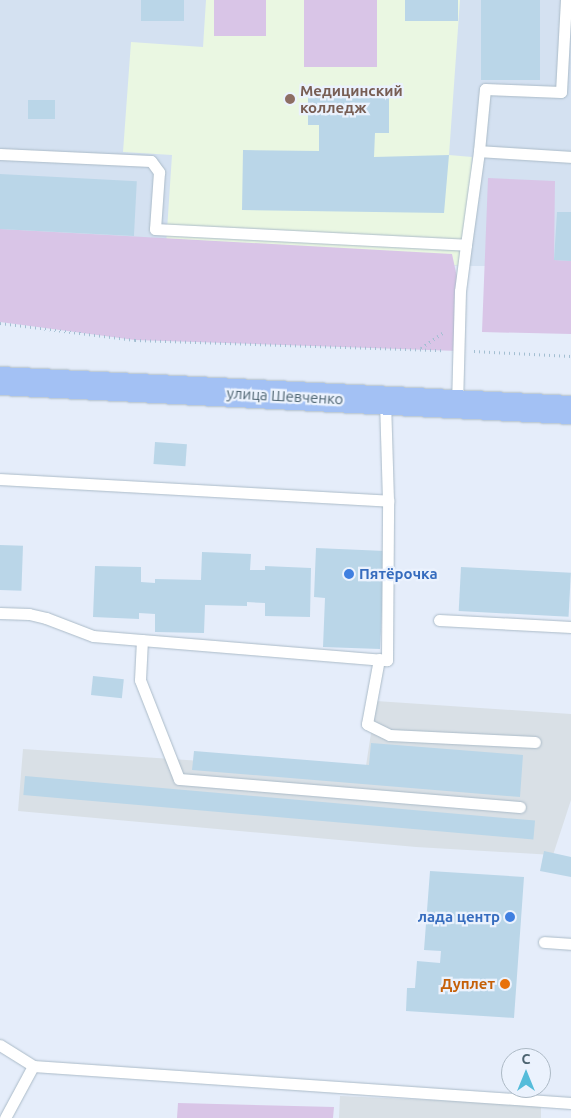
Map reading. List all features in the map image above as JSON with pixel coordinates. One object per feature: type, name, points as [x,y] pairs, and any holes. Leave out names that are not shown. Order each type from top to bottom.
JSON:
[{"type":"main road","name":"улица Шевченко","points":[[0,381],[570,410]]},
{"type":"lane","points":[[457,403],[460,291],[479,151],[485,89],[561,92],[566,0]]},
{"type":"lane","points":[[479,151],[571,157]]},
{"type":"lane","points":[[0,154],[151,161],[159,172],[155,229],[466,244]]},
{"type":"lane","points":[[0,613],[29,614],[46,618],[72,630],[93,636],[387,660],[388,501],[385,402]]},
{"type":"lane","points":[[0,479],[388,501]]},
{"type":"lane","points":[[439,620],[571,627]]},
{"type":"lane","points":[[142,640],[140,680],[179,780],[520,808]]},
{"type":"lane","points":[[379,659],[367,724],[390,736],[535,742]]},
{"type":"lane","points":[[544,942],[571,944]]},
{"type":"lane","points":[[0,1045],[33,1066],[571,1103]]},
{"type":"lane","points":[[5,1118],[33,1066]]},
{"type":"path","points":[[0,323],[135,340],[458,350],[571,356]]},
{"type":"shaded area","points":[[0,0],[571,0],[571,266],[0,266]]},
{"type":"shaded area","name":"Медицинский колледж","points":[[206,0],[460,0],[449,155],[472,157],[465,266],[166,245],[172,155],[123,152],[131,42],[203,47]]},
{"type":"shaded area","points":[[214,0],[266,0],[266,36],[214,36]]},
{"type":"shaded area","points":[[304,0],[377,0],[377,67],[304,67]]},
{"type":"shaded area","points":[[488,178],[555,181],[554,260],[571,261],[571,334],[482,332]]},
{"type":"shaded area","points":[[0,229],[452,254],[460,291],[458,351],[135,340],[0,322]]},
{"type":"shaded area","points":[[376,701],[571,714],[571,800],[553,855],[416,847],[18,811],[23,749],[365,772]]},
{"type":"shaded area","points":[[340,1096],[541,1105],[541,1118],[339,1118]]},
{"type":"shaded area","points":[[178,1103],[334,1107],[333,1118],[177,1118]]},
{"type":"building","points":[[141,0],[184,0],[184,21],[141,21]]},
{"type":"building","points":[[405,0],[458,0],[458,21],[405,21]]},
{"type":"building","points":[[481,0],[540,0],[540,80],[481,80]]},
{"type":"building","points":[[308,97],[389,98],[389,133],[375,133],[374,157],[449,155],[444,213],[242,210],[243,150],[319,151],[319,125],[308,125]]},
{"type":"building","points":[[28,100],[55,100],[55,119],[28,119]]},
{"type":"building","points":[[0,174],[137,181],[134,236],[0,229]]},
{"type":"building","points":[[557,212],[571,212],[571,261],[554,260]]},
{"type":"building","points":[[155,442],[187,444],[185,466],[153,464]]},
{"type":"building","points":[[0,545],[23,546],[21,591],[0,590]]},
{"type":"building","points":[[316,548],[385,551],[380,649],[323,647],[325,598],[314,597]]},
{"type":"building","points":[[202,552],[251,554],[250,570],[265,570],[265,566],[311,568],[310,617],[265,616],[265,603],[247,602],[247,606],[205,605],[204,633],[155,632],[155,614],[139,613],[139,619],[93,617],[95,566],[141,567],[141,582],[155,583],[155,579],[201,580]]},
{"type":"building","points":[[461,567],[571,573],[569,617],[459,611]]},
{"type":"building","points":[[93,676],[124,679],[122,698],[91,695]]},
{"type":"building","points":[[371,743],[523,755],[520,797],[192,770],[194,751],[369,765]]},
{"type":"building","points":[[25,776],[535,821],[533,840],[23,795]]},
{"type":"building","points":[[544,851],[571,857],[571,877],[540,871]]},
{"type":"building","points":[[430,871],[524,877],[514,1018],[406,1011],[407,988],[415,988],[417,961],[440,963],[441,951],[424,950]]},
{"type":"place","name":"Медицинский колледж","points":[[290,99]]},
{"type":"place","name":"Пятёрочка","points":[[349,574]]},
{"type":"place","name":"лада центр","points":[[510,917]]},
{"type":"place","name":"Дуплет","points":[[505,984]]}]
